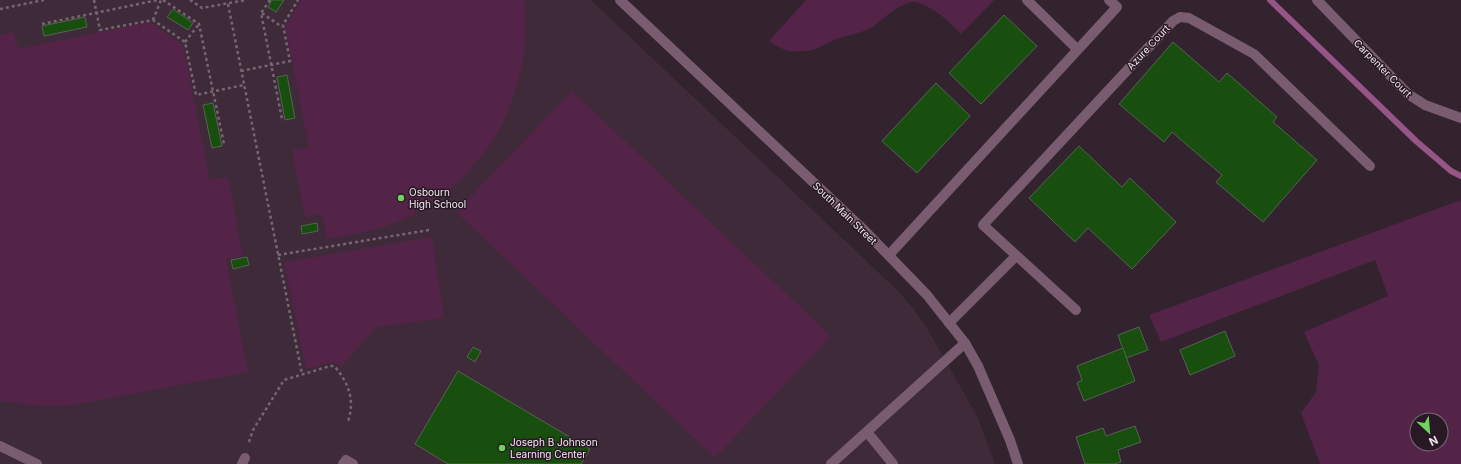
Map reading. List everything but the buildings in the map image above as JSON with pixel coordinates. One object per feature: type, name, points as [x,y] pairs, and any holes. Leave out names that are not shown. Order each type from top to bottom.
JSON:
[{"type":"street","name":"South Main Street","points":[[620,0],[889,255],[927,295],[965,343],[978,366],[1010,440],[1018,464]]},
{"type":"street","points":[[1027,0],[1078,49]]},
{"type":"street","points":[[889,255],[1116,7],[1109,0]]},
{"type":"street","name":"Carpenter Court","points":[[1317,0],[1408,94],[1425,105],[1461,118]]},
{"type":"street","name":"Azure Court","points":[[1076,310],[983,225],[1172,21],[1180,18],[1189,18],[1254,54],[1370,166]]},
{"type":"street","points":[[949,323],[1016,256]]},
{"type":"street","points":[[831,464],[965,343]]},
{"type":"street","points":[[867,432],[893,464]]},
{"type":"street","points":[[0,446],[37,464]]},
{"type":"street","points":[[343,464],[346,460],[353,464]]},
{"type":"path","points":[[0,9],[44,0]]},
{"type":"path","points":[[94,0],[100,30],[152,20],[185,42],[196,95],[244,85]]},
{"type":"path","points":[[42,24],[158,0]]},
{"type":"path","points":[[152,20],[162,0],[199,24],[224,144]]},
{"type":"path","points":[[190,0],[202,8],[246,0]]},
{"type":"path","points":[[270,0],[261,13],[282,119]]},
{"type":"path","points":[[241,71],[290,61],[283,25],[298,0]]},
{"type":"path","points":[[228,4],[302,374]]},
{"type":"path","points":[[261,13],[283,28]]},
{"type":"path","points":[[185,42],[199,24]]},
{"type":"path","points":[[278,255],[429,230]]},
{"type":"path","points":[[244,461],[251,434],[285,378],[334,366],[344,379],[350,391],[351,410],[348,421]]},
{"type":"shaded area","name":"Osbourn High School","points":[[0,0],[591,0],[897,290],[913,308],[928,330],[977,416],[995,464],[0,464]]},
{"type":"shaded area","points":[[301,0],[524,0],[526,30],[523,60],[513,98],[502,126],[482,156],[457,183],[429,205],[393,224],[327,239],[322,214],[305,217],[292,150],[309,147],[285,26]]},
{"type":"shaded area","points":[[806,0],[994,0],[961,34],[946,19],[932,9],[914,2],[903,5],[867,30],[836,39],[808,51],[789,51],[769,41]]},
{"type":"shaded area","points":[[150,22],[183,45],[210,180],[228,177],[243,256],[226,259],[248,372],[65,406],[43,406],[0,401],[0,35],[14,32],[18,49]]},
{"type":"shaded area","points":[[572,91],[831,336],[715,458],[456,212]]},
{"type":"shaded area","points":[[1461,200],[1461,464],[1320,464],[1301,413],[1316,392],[1319,365],[1304,332],[1388,296],[1375,260],[1161,342],[1149,315]]},
{"type":"shaded area","points":[[432,237],[444,318],[376,327],[341,367],[333,362],[306,369],[284,262]]},
{"type":"waterway","points":[[1270,0],[1416,141],[1451,171],[1461,176]]},
{"type":"place","name":"Osbourn High School","points":[[401,198]]},
{"type":"place","name":"Joseph B Johnson Learning Center","points":[[502,448]]}]
